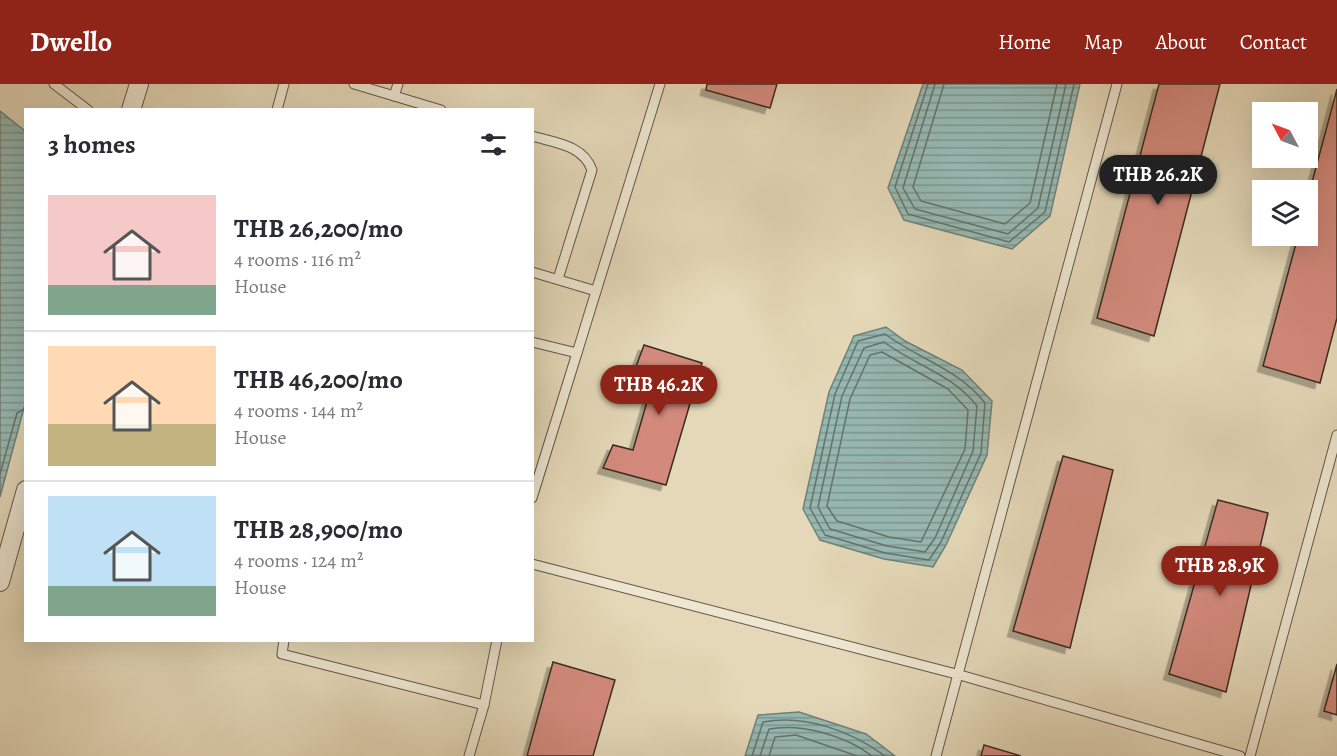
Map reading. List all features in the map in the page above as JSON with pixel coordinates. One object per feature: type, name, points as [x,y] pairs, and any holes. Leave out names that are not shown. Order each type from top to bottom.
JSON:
[{"type":"street","points":[[132,108],[139,84]]},
{"type":"street","points":[[0,582],[24,497]]},
{"type":"lane","points":[[54,84],[85,108]]},
{"type":"lane","points":[[278,108],[284,84]]},
{"type":"lane","points":[[354,84],[434,108]]},
{"type":"lane","points":[[394,96],[398,84]]},
{"type":"lane","points":[[534,492],[660,84]]},
{"type":"lane","points":[[936,756],[960,675],[1117,84]]},
{"type":"lane","points":[[534,137],[577,149],[588,159],[592,170],[558,279]]},
{"type":"lane","points":[[534,273],[596,291]]},
{"type":"lane","points":[[534,342],[577,353]]},
{"type":"lane","points":[[1250,756],[1337,435]]},
{"type":"lane","points":[[534,565],[960,675],[1240,756]]},
{"type":"lane","points":[[284,642],[282,654],[484,705]]},
{"type":"lane","points":[[469,756],[484,705],[497,642]]},
{"type":"water","points":[[923,84],[1080,84],[1050,216],[1012,249],[904,220],[888,188]]},
{"type":"water","points":[[0,111],[24,130],[24,408],[0,497]]},
{"type":"water","points":[[886,327],[905,341],[962,370],[992,401],[987,455],[946,545],[933,567],[884,559],[820,540],[803,509],[829,392],[854,336]]},
{"type":"water","points":[[799,712],[866,734],[895,756],[745,756],[758,715]]},
{"type":"building","points":[[707,84],[777,84],[770,108],[706,90]]},
{"type":"building","points":[[1159,84],[1220,84],[1154,336],[1097,318]]},
{"type":"building","points":[[1337,89],[1337,318],[1320,383],[1263,366],[1295,246],[1318,246],[1318,180],[1313,180],[1316,168],[1318,168],[1318,160]]},
{"type":"building","points":[[644,345],[702,363],[666,485],[603,468],[613,445],[633,450],[653,381],[634,372]]},
{"type":"building","points":[[1063,456],[1113,470],[1070,648],[1013,631]]},
{"type":"building","points":[[1218,500],[1268,513],[1226,692],[1169,674]]},
{"type":"building","points":[[553,662],[615,680],[593,756],[527,756]]},
{"type":"building","points":[[1337,664],[1337,715],[1324,711]]},
{"type":"building","points":[[984,745],[1021,756],[981,756]]}]
